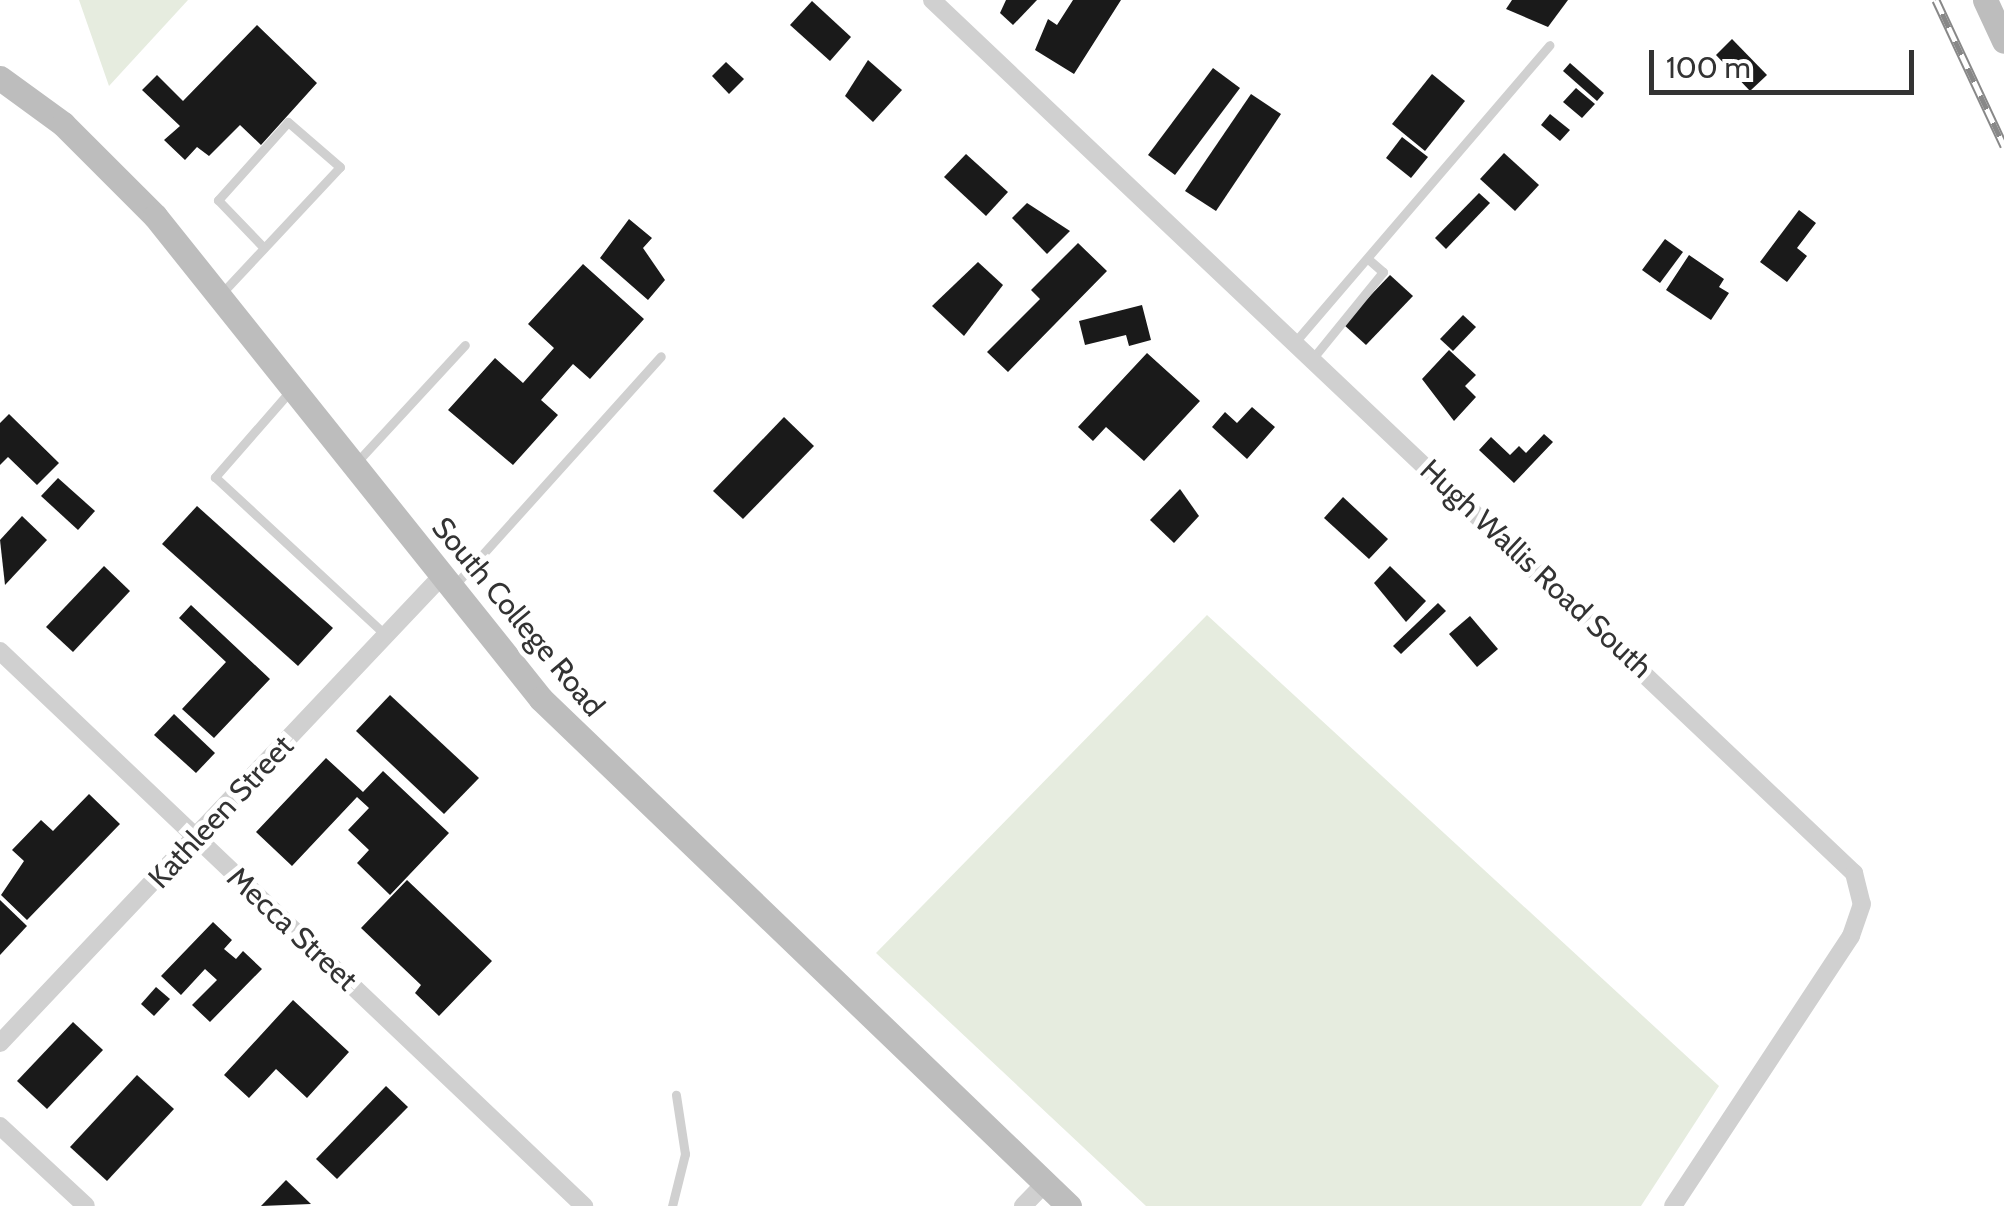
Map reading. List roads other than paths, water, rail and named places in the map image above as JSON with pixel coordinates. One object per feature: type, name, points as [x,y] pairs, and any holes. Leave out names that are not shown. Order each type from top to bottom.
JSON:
[{"type":"street","name":"Hugh Wallis Road South","points":[[932,0],[1854,874],[1862,904],[1852,936],[1673,1206]]},
{"type":"street","points":[[1985,0],[2004,41]]},
{"type":"street","name":"South College Road","points":[[0,78],[112,169],[219,296],[444,586],[586,746],[1069,1206]]},
{"type":"street","name":"Kathleen Street","points":[[0,1043],[388,637],[444,586]]},
{"type":"street","name":"Mecca Street","points":[[0,651],[584,1206]]},
{"type":"street","points":[[0,1126],[86,1206]]},
{"type":"street","points":[[1023,1206],[1045,1183]]},
{"type":"lane","points":[[1295,342],[1370,260],[1550,44]]},
{"type":"lane","points":[[219,296],[340,167],[288,122],[218,200],[264,248]]},
{"type":"lane","points":[[1312,358],[1383,272],[1370,260]]},
{"type":"lane","points":[[354,466],[465,345]]},
{"type":"lane","points":[[444,586],[661,356]]},
{"type":"lane","points":[[292,388],[215,477],[388,637]]},
{"type":"lane","points":[[672,1206],[684,1168],[676,1095]]},
{"type":"railway","points":[[1936,0],[2004,146]]}]
